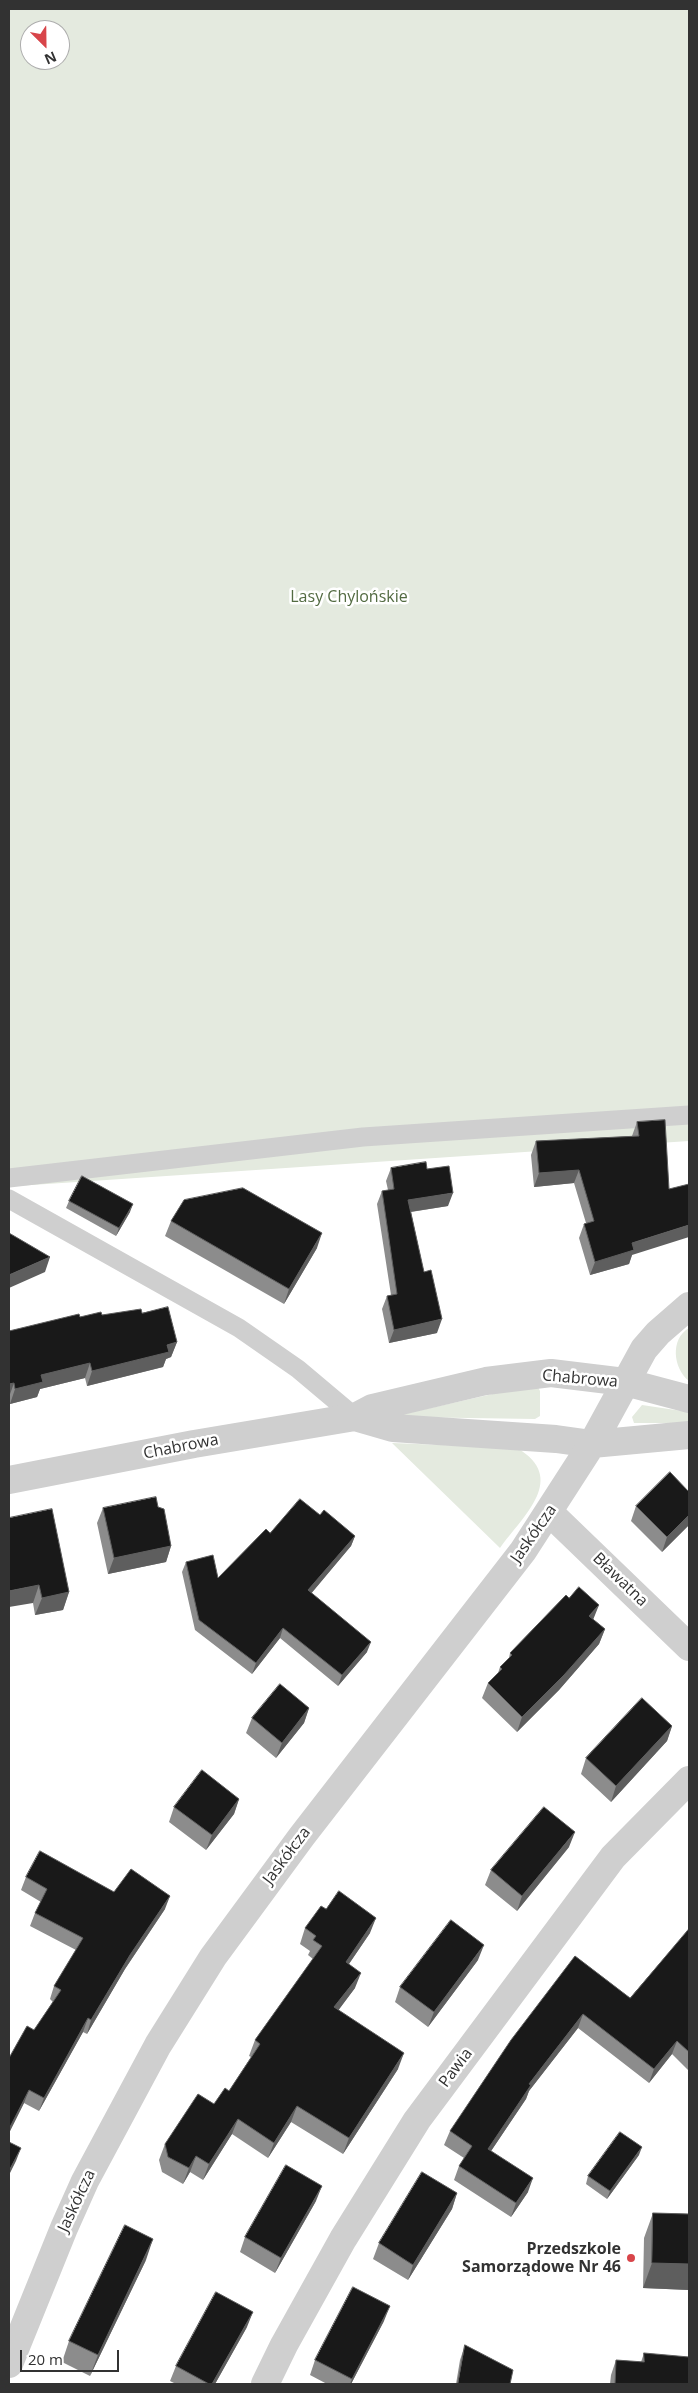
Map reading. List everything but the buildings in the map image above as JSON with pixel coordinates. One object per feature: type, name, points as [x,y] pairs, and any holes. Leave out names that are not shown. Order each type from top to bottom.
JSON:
[{"type":"street","name":"Jaskółcza","points":[[9,2364],[85,2181],[158,2045],[213,1956],[302,1836],[524,1551],[550,1513],[592,1444],[644,1349],[658,1333],[689,1306]]},
{"type":"street","name":"Chabrowa","points":[[9,1480],[194,1444],[355,1417],[372,1408],[496,1380],[551,1373],[625,1382],[689,1399]]},
{"type":"street","name":"Chabrowa","points":[[355,1417],[393,1428],[556,1439],[592,1444],[689,1435]]},
{"type":"street","name":"Bławatna","points":[[550,1513],[689,1646]]},
{"type":"street","name":"Pawia","points":[[265,2384],[284,2345],[344,2239],[418,2120],[613,1857],[689,1780]]},
{"type":"lane","points":[[9,1178],[363,1137],[689,1115]]},
{"type":"lane","points":[[9,1199],[240,1328],[298,1369],[355,1417]]},
{"type":"green space","name":"Lasy Chylońskie","points":[[9,9],[689,9],[689,1141],[17,1186],[9,1181]]},
{"type":"green space","points":[[689,1328],[689,1381],[680,1369],[677,1361],[676,1346],[683,1333]]},
{"type":"green space","points":[[528,1386],[538,1387],[540,1391],[540,1416],[535,1419],[402,1417],[404,1414]]},
{"type":"green space","points":[[642,1405],[689,1412],[689,1423],[634,1423],[632,1417]]},
{"type":"green space","points":[[392,1443],[517,1448],[532,1460],[539,1472],[540,1484],[537,1497],[520,1523],[500,1548]]},
{"type":"place","name":"Przedszkole Samorządowe Nr 46","points":[[631,2258]]}]
